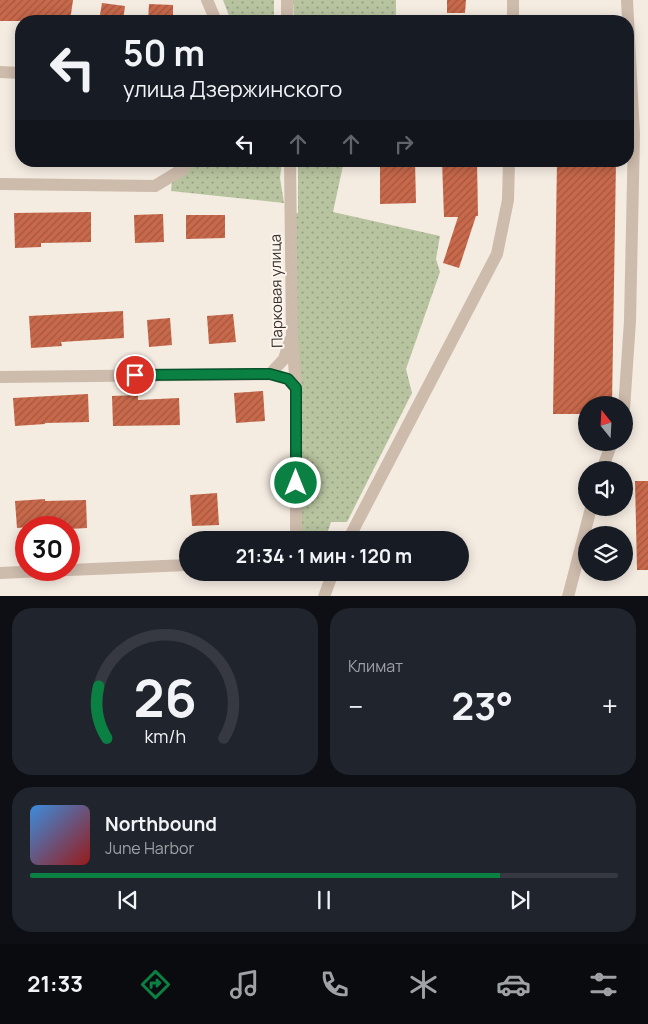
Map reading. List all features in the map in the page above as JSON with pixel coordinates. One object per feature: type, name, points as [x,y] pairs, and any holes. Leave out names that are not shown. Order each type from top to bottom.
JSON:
[{"type":"street","points":[[207,0],[213,15]]},
{"type":"street","points":[[287,0],[287,15]]},
{"type":"street","points":[[513,0],[513,15]]},
{"type":"street","points":[[627,0],[628,15]]},
{"type":"street","points":[[0,72],[15,73]]},
{"type":"street","points":[[0,184],[155,186],[183,170],[184,167]]},
{"type":"street","name":"Парковая улица","points":[[290,167],[292,336],[296,388],[296,531]]},
{"type":"street","points":[[353,531],[497,254],[508,200],[509,167]]},
{"type":"street","points":[[625,396],[630,321],[633,167]]},
{"type":"street","points":[[270,374],[284,359],[292,336]]},
{"type":"street","points":[[0,377],[270,374],[288,379],[296,388]]},
{"type":"street","points":[[568,596],[589,516]]},
{"type":"street","points":[[80,570],[179,565]]},
{"type":"street","points":[[0,573],[15,572]]},
{"type":"street","points":[[324,596],[330,581]]},
{"type":"green space","points":[[223,0],[274,0],[274,15],[229,15]]},
{"type":"green space","points":[[293,0],[396,0],[396,15],[294,15]]},
{"type":"green space","points":[[173,167],[281,167],[280,178],[284,203],[171,191]]},
{"type":"green space","points":[[298,167],[343,167],[333,212],[440,236],[436,259],[440,272],[406,369],[412,393],[347,522],[331,522],[328,531],[291,531],[291,318],[288,214],[298,213]]},
{"type":"building","points":[[0,0],[73,0],[71,15],[15,15],[15,21],[0,21]]},
{"type":"building","points":[[447,0],[466,0],[465,13],[447,13]]},
{"type":"building","points":[[102,3],[125,6],[124,15],[100,15]]},
{"type":"building","points":[[149,4],[173,5],[173,15],[148,15]]},
{"type":"building","points":[[380,167],[415,167],[416,203],[380,204]]},
{"type":"building","points":[[442,167],[477,167],[478,216],[476,216],[459,268],[443,263],[458,217],[444,217]]},
{"type":"building","points":[[557,167],[616,167],[612,396],[578,396],[578,414],[553,414]]},
{"type":"building","points":[[91,212],[91,242],[41,243],[41,247],[15,248],[14,213]]},
{"type":"building","points":[[163,214],[164,242],[135,243],[134,215]]},
{"type":"building","points":[[186,215],[225,215],[225,238],[186,239]]},
{"type":"building","points":[[123,311],[124,338],[61,342],[62,346],[31,348],[29,316]]},
{"type":"building","points":[[233,314],[236,342],[209,344],[207,316]]},
{"type":"building","points":[[170,318],[172,345],[149,347],[147,320]]},
{"type":"building","points":[[263,391],[265,421],[236,423],[234,393]]},
{"type":"building","points":[[88,394],[89,422],[15,426],[13,398]]},
{"type":"building","points":[[138,395],[138,400],[179,398],[180,425],[113,426],[112,396]]},
{"type":"building","points":[[635,481],[648,481],[648,570],[637,570]]},
{"type":"building","points":[[217,493],[219,525],[192,526],[190,495]]},
{"type":"building","points":[[45,499],[45,501],[86,500],[87,528],[80,528],[80,516],[16,516],[15,501]]},
{"type":"route","points":[[135,375],[270,374],[288,379],[296,388],[296,483]]}]
